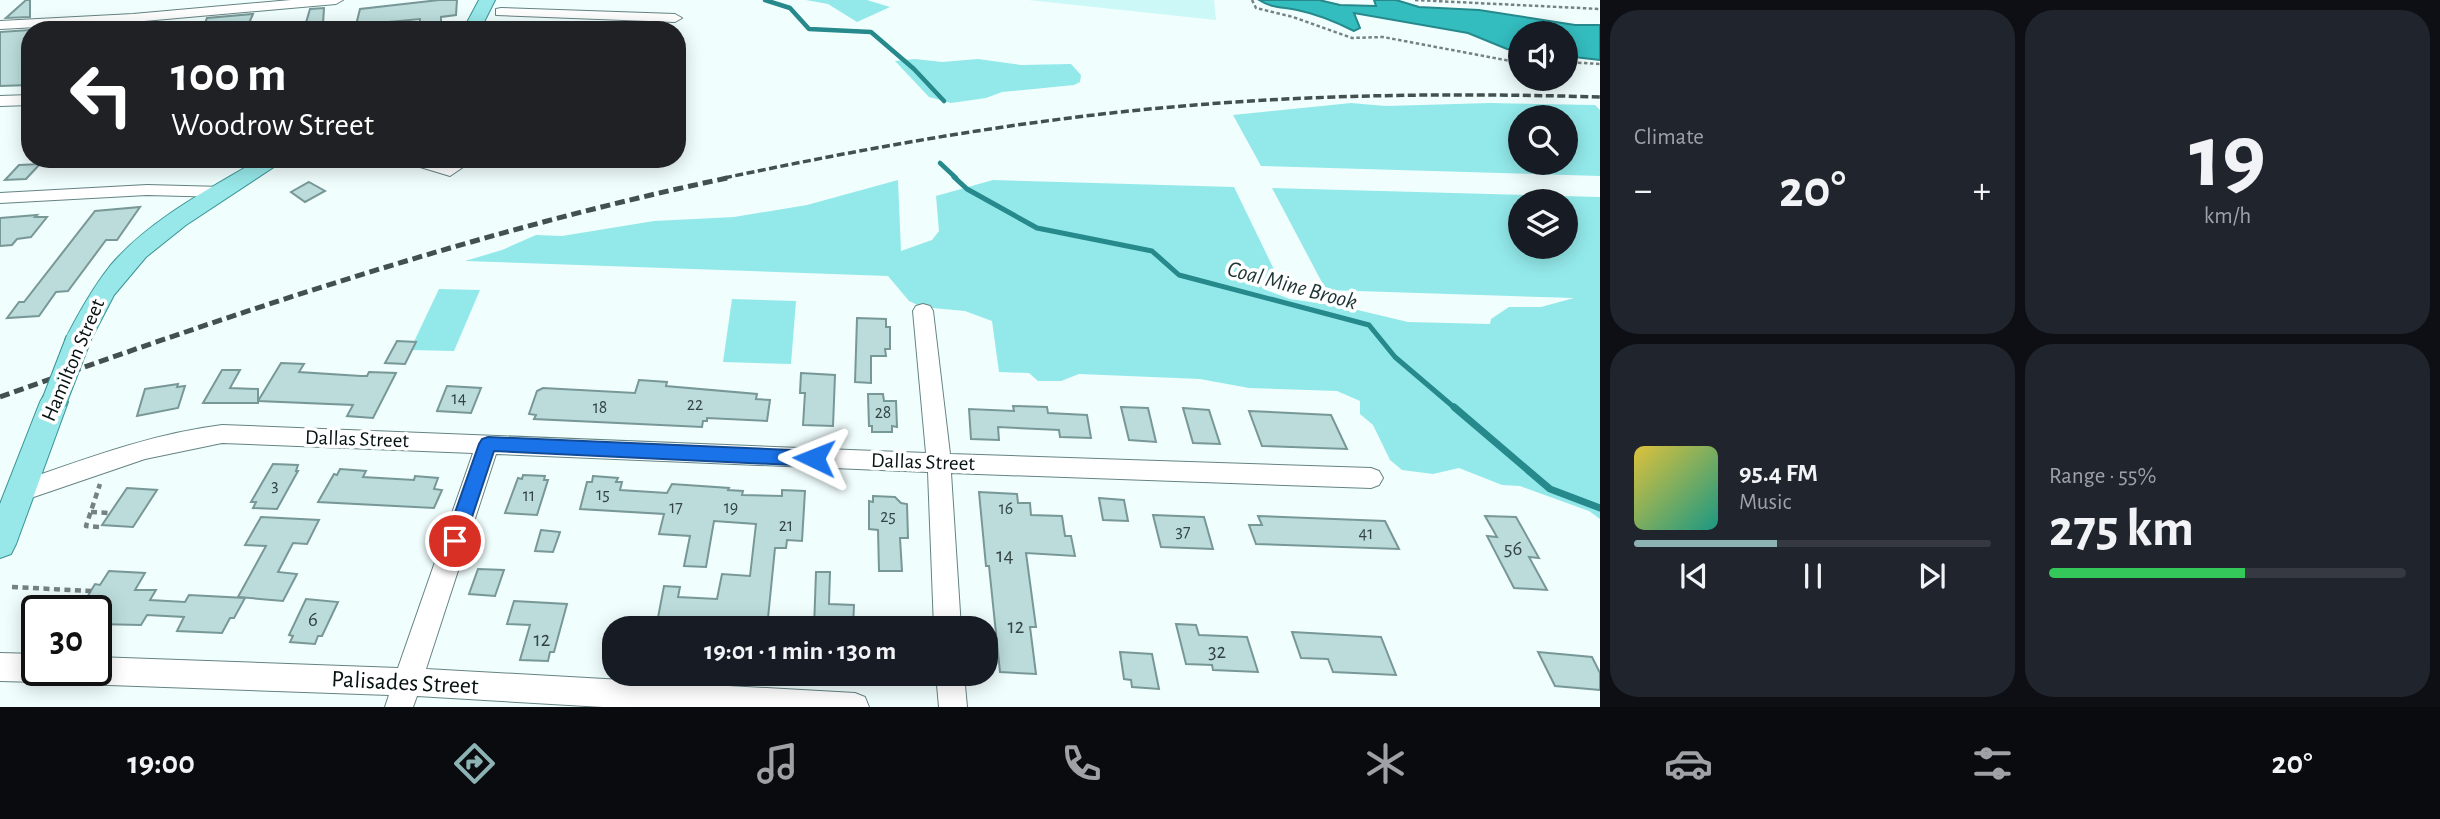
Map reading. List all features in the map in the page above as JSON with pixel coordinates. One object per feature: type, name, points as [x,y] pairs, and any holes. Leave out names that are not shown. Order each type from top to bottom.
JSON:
[{"type":"main road","points":[[477,21],[487,0]]},
{"type":"main road","name":"Hamilton Street","points":[[0,544],[78,340],[100,294],[130,258],[155,236],[261,168]]},
{"type":"main road","name":"Hamilton Street","points":[[226,190],[274,168]]},
{"type":"street","points":[[68,21],[336,0]]},
{"type":"street","points":[[504,6],[676,18]]},
{"type":"street","points":[[0,25],[21,24]]},
{"type":"street","points":[[0,102],[21,101]]},
{"type":"street","points":[[0,198],[148,190],[226,190]]},
{"type":"street","points":[[923,312],[939,463],[946,616]]},
{"type":"street","name":"Dallas Street","points":[[22,491],[137,450],[182,438],[222,434],[1371,478]]},
{"type":"street","points":[[404,694],[488,444]]},
{"type":"street","points":[[0,667],[21,668]]},
{"type":"street","name":"Palisades Street","points":[[112,672],[404,694],[855,707]]},
{"type":"street","points":[[951,686],[953,707]]},
{"type":"path","points":[[1252,0],[1256,8],[1265,12],[1293,17],[1352,38],[1383,37],[1508,61]]},
{"type":"path","points":[[1415,0],[1600,9]]},
{"type":"path","points":[[1578,63],[1600,64]]},
{"type":"path","points":[[99,527],[86,526],[100,482]]},
{"type":"path","points":[[91,512],[109,513]]},
{"type":"path","points":[[12,587],[91,591]]},
{"type":"shaded area","points":[[806,0],[867,0],[890,7],[857,22],[828,4]]},
{"type":"shaded area","points":[[1028,0],[1214,0],[1216,20]]},
{"type":"shaded area","points":[[1259,0],[1319,0],[1340,5],[1376,6],[1374,0],[1396,0],[1419,7],[1479,10],[1549,21],[1508,21],[1508,49],[1468,33],[1354,13],[1360,28],[1354,31],[1319,16]]},
{"type":"shaded area","points":[[1578,25],[1600,25],[1600,60],[1578,57]]},
{"type":"shaded area","points":[[915,59],[942,62],[978,59],[1021,65],[1071,64],[1081,75],[1080,82],[1074,85],[1002,92],[986,98],[951,103],[929,97],[895,61]]},
{"type":"shaded area","points":[[1351,103],[1386,106],[1490,103],[1595,105],[1600,110],[1600,176],[1566,175],[1578,175],[1578,105],[1508,105],[1508,173],[1261,166],[1233,115]]},
{"type":"shaded area","points":[[898,180],[901,251],[932,240],[939,231],[936,196],[993,180],[1234,187],[1283,288],[1263,289],[1290,299],[1345,307],[1408,322],[1490,324],[1491,319],[1509,307],[1541,307],[1574,298],[1326,290],[1272,188],[1508,194],[1508,259],[1578,259],[1578,196],[1600,197],[1600,519],[1589,511],[1520,486],[1502,485],[1459,468],[1433,474],[1402,470],[1390,460],[1373,425],[1360,414],[1360,401],[1337,391],[1249,388],[1200,379],[1079,374],[1061,381],[1038,381],[1029,373],[999,372],[992,321],[965,311],[922,307],[909,301],[888,276],[465,261],[502,250],[536,235],[562,236],[654,221],[734,217],[807,205]]},
{"type":"shaded area","points":[[439,289],[480,290],[454,351],[410,350]]},
{"type":"shaded area","points":[[732,299],[796,301],[791,364],[723,362]]},
{"type":"building","points":[[26,0],[30,0],[30,17],[6,18]]},
{"type":"building","points":[[457,0],[456,15],[441,17],[441,21],[357,21],[360,9]]},
{"type":"building","points":[[324,8],[323,21],[306,21],[310,9]]},
{"type":"building","points":[[253,14],[250,21],[206,21],[207,18]]},
{"type":"building","points":[[21,31],[21,85],[0,86],[0,32]]},
{"type":"building","points":[[19,165],[21,168],[36,168],[26,179],[5,180]]},
{"type":"building","points":[[309,182],[325,191],[305,202],[291,192]]},
{"type":"building","points":[[140,207],[117,240],[106,240],[68,291],[56,292],[39,316],[7,318],[19,302],[24,302],[95,211]]},
{"type":"building","points":[[37,215],[35,217],[47,217],[31,237],[17,239],[12,245],[0,246],[0,218]]},
{"type":"building","points":[[857,318],[886,319],[886,327],[890,327],[890,349],[885,349],[886,356],[871,356],[871,383],[855,382]]},
{"type":"building","points":[[397,341],[416,342],[405,364],[385,363]]},
{"type":"building","points":[[281,363],[304,364],[299,372],[361,376],[367,376],[369,372],[396,373],[373,418],[347,416],[353,405],[258,401]]},
{"type":"building","points":[[222,370],[240,370],[230,388],[258,389],[258,403],[203,403]]},
{"type":"building","points":[[801,373],[835,375],[833,426],[803,425],[805,393],[800,393]]},
{"type":"building","points":[[639,380],[667,382],[666,386],[757,394],[756,399],[770,400],[767,421],[707,418],[702,427],[534,419],[536,415],[529,414],[537,391],[543,388],[635,393]]},
{"type":"building","points":[[178,384],[177,387],[185,386],[178,408],[137,416],[145,389]]},
{"type":"building","points":[[447,386],[481,388],[471,413],[437,411]]},
{"type":"building","points":[[868,394],[883,394],[884,401],[896,401],[897,427],[892,426],[892,432],[872,432],[872,426],[869,426]]},
{"type":"building","points":[[1013,406],[1047,407],[1048,413],[1087,415],[1091,438],[1060,437],[1059,430],[998,427],[999,440],[971,439],[969,409],[1014,411]]},
{"type":"building","points":[[1121,407],[1148,408],[1156,442],[1129,440]]},
{"type":"building","points":[[1183,408],[1209,410],[1220,444],[1193,443]]},
{"type":"building","points":[[1249,411],[1331,415],[1347,449],[1262,446]]},
{"type":"building","points":[[273,464],[298,465],[298,471],[277,509],[253,508],[256,502],[251,502]]},
{"type":"building","points":[[340,469],[366,471],[363,477],[414,480],[415,476],[438,478],[434,489],[442,490],[434,508],[318,502],[334,474],[337,475]]},
{"type":"building","points":[[523,475],[545,476],[544,480],[548,480],[537,515],[505,513],[518,478],[522,479]]},
{"type":"building","points":[[593,476],[618,478],[616,482],[622,482],[620,490],[667,493],[672,484],[729,488],[728,490],[743,491],[742,495],[782,496],[782,490],[805,491],[802,541],[787,540],[786,548],[775,548],[768,616],[658,616],[664,586],[680,587],[678,597],[717,599],[722,574],[750,576],[756,524],[714,521],[706,567],[684,566],[690,536],[659,534],[664,514],[580,509],[587,482],[592,482]]},
{"type":"building","points":[[127,488],[157,490],[133,527],[102,525]]},
{"type":"building","points":[[979,492],[1017,494],[1018,503],[1030,503],[1031,515],[1062,516],[1065,536],[1071,536],[1075,556],[1026,553],[1036,627],[1030,627],[1036,674],[1000,672],[998,616],[994,616],[989,566],[986,566]]},
{"type":"building","points":[[873,496],[895,497],[901,503],[907,504],[908,538],[900,538],[902,571],[879,571],[878,530],[869,529],[869,501],[873,502]]},
{"type":"building","points":[[1099,498],[1124,500],[1128,521],[1103,520]]},
{"type":"building","points":[[1153,515],[1204,517],[1213,549],[1161,547]]},
{"type":"building","points":[[1258,516],[1385,521],[1399,549],[1256,544],[1249,525],[1262,525]]},
{"type":"building","points":[[1485,516],[1516,517],[1539,558],[1529,557],[1547,590],[1514,588],[1487,536],[1497,537]]},
{"type":"building","points":[[261,517],[319,520],[307,544],[293,543],[278,572],[297,574],[283,601],[238,597],[266,546],[245,545]]},
{"type":"building","points":[[541,530],[560,532],[553,552],[535,551]]},
{"type":"building","points":[[478,569],[504,570],[495,596],[469,594]]},
{"type":"building","points":[[109,571],[145,573],[135,590],[156,590],[150,600],[185,602],[189,595],[245,598],[222,633],[177,631],[184,617],[147,615],[141,625],[112,624],[112,595],[88,595],[95,584],[100,585]]},
{"type":"building","points":[[816,572],[830,572],[829,604],[854,605],[854,616],[814,616]]},
{"type":"building","points":[[306,599],[338,602],[322,636],[318,636],[315,644],[290,642],[293,636],[289,635]]},
{"type":"building","points":[[514,601],[567,604],[554,652],[550,652],[548,661],[520,660],[530,625],[507,624]]},
{"type":"building","points":[[1176,624],[1196,625],[1199,635],[1247,637],[1258,672],[1213,670],[1212,665],[1186,664]]},
{"type":"building","points":[[1292,632],[1381,637],[1396,675],[1333,672],[1328,659],[1301,658]]},
{"type":"building","points":[[1120,652],[1152,654],[1159,689],[1132,687],[1131,680],[1124,679]]},
{"type":"building","points":[[1538,652],[1592,657],[1600,673],[1600,690],[1555,686]]},
{"type":"waterway","name":"Coal Mine Brook","points":[[765,0],[790,8],[809,29],[871,32],[914,69],[944,101]]},
{"type":"waterway","name":"Coal Mine Brook","points":[[940,163],[956,178]]},
{"type":"waterway","name":"Coal Mine Brook","points":[[954,177],[967,189],[1037,228],[1152,251],[1179,275],[1369,325],[1395,357],[1456,409]]},
{"type":"waterway","name":"Coal Mine Brook","points":[[1454,407],[1550,489],[1600,508]]},
{"type":"railway","points":[[724,178],[952,135],[1067,118],[1183,106],[1392,96],[1600,97]]},
{"type":"railway","points":[[0,397],[363,274],[546,221],[732,177]]},
{"type":"route","points":[[455,541],[488,444],[814,458]]}]
